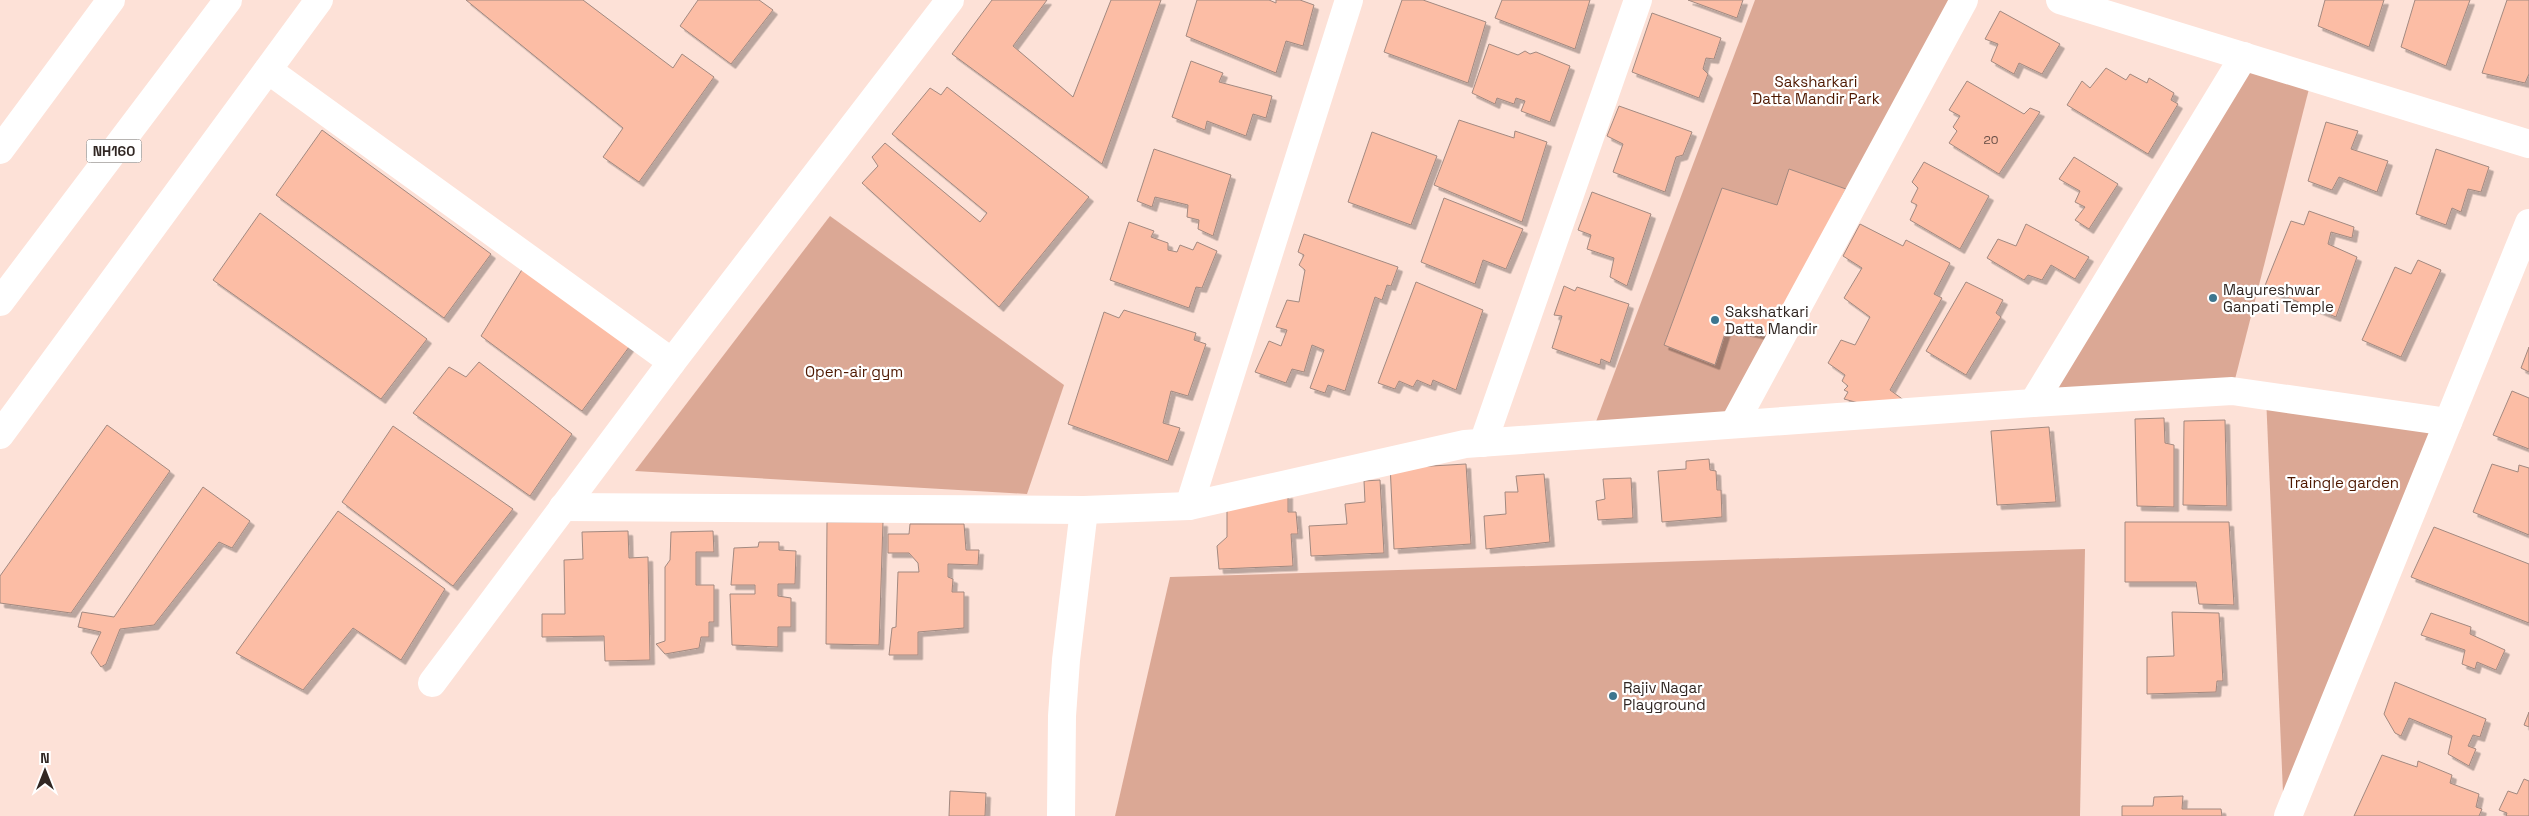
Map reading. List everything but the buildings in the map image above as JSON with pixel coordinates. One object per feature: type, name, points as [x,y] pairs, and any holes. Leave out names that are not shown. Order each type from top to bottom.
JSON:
[{"type":"main road","points":[[0,150],[110,0]]},
{"type":"main road","name":"NH160","points":[[0,302],[228,0]]},
{"type":"main road","points":[[0,435],[319,0]]},
{"type":"main road","points":[[432,683],[672,362],[950,0]]},
{"type":"main road","points":[[1189,506],[1349,0]]},
{"type":"main road","points":[[1484,443],[1638,0]]},
{"type":"main road","points":[[1734,424],[1964,0]]},
{"type":"main road","points":[[2060,0],[2529,144]]},
{"type":"main road","points":[[2033,403],[2244,56]]},
{"type":"main road","points":[[268,70],[672,362]]},
{"type":"main road","points":[[2288,816],[2529,223]]},
{"type":"main road","points":[[563,508],[1084,510],[1189,506],[1456,446],[1734,424],[2232,391],[2448,422]]},
{"type":"main road","points":[[1061,816],[1062,716],[1066,660],[1084,510]]},
{"type":"green space","name":"Saksharkari Datta Mandir Park","points":[[1755,0],[1964,0],[1734,424],[1591,435]]},
{"type":"green space","points":[[2244,56],[2312,77],[2232,391],[2033,403]]},
{"type":"green space","name":"Open-air gym","points":[[830,216],[1064,385],[1027,494],[635,471]]},
{"type":"green space","name":"Traingle garden","points":[[2266,396],[2448,422],[2284,816]]},
{"type":"green space","name":"Rajiv Nagar Playground","points":[[2085,549],[2080,816],[1115,816],[1170,577]]},
{"type":"place","name":"Mayureshwar Ganpati Temple","points":[[2213,298]]},
{"type":"place","name":"Sakshatkari Datta Mandir","points":[[1715,320]]},
{"type":"place","name":"Rajiv Nagar Playground","points":[[1613,696]]}]
